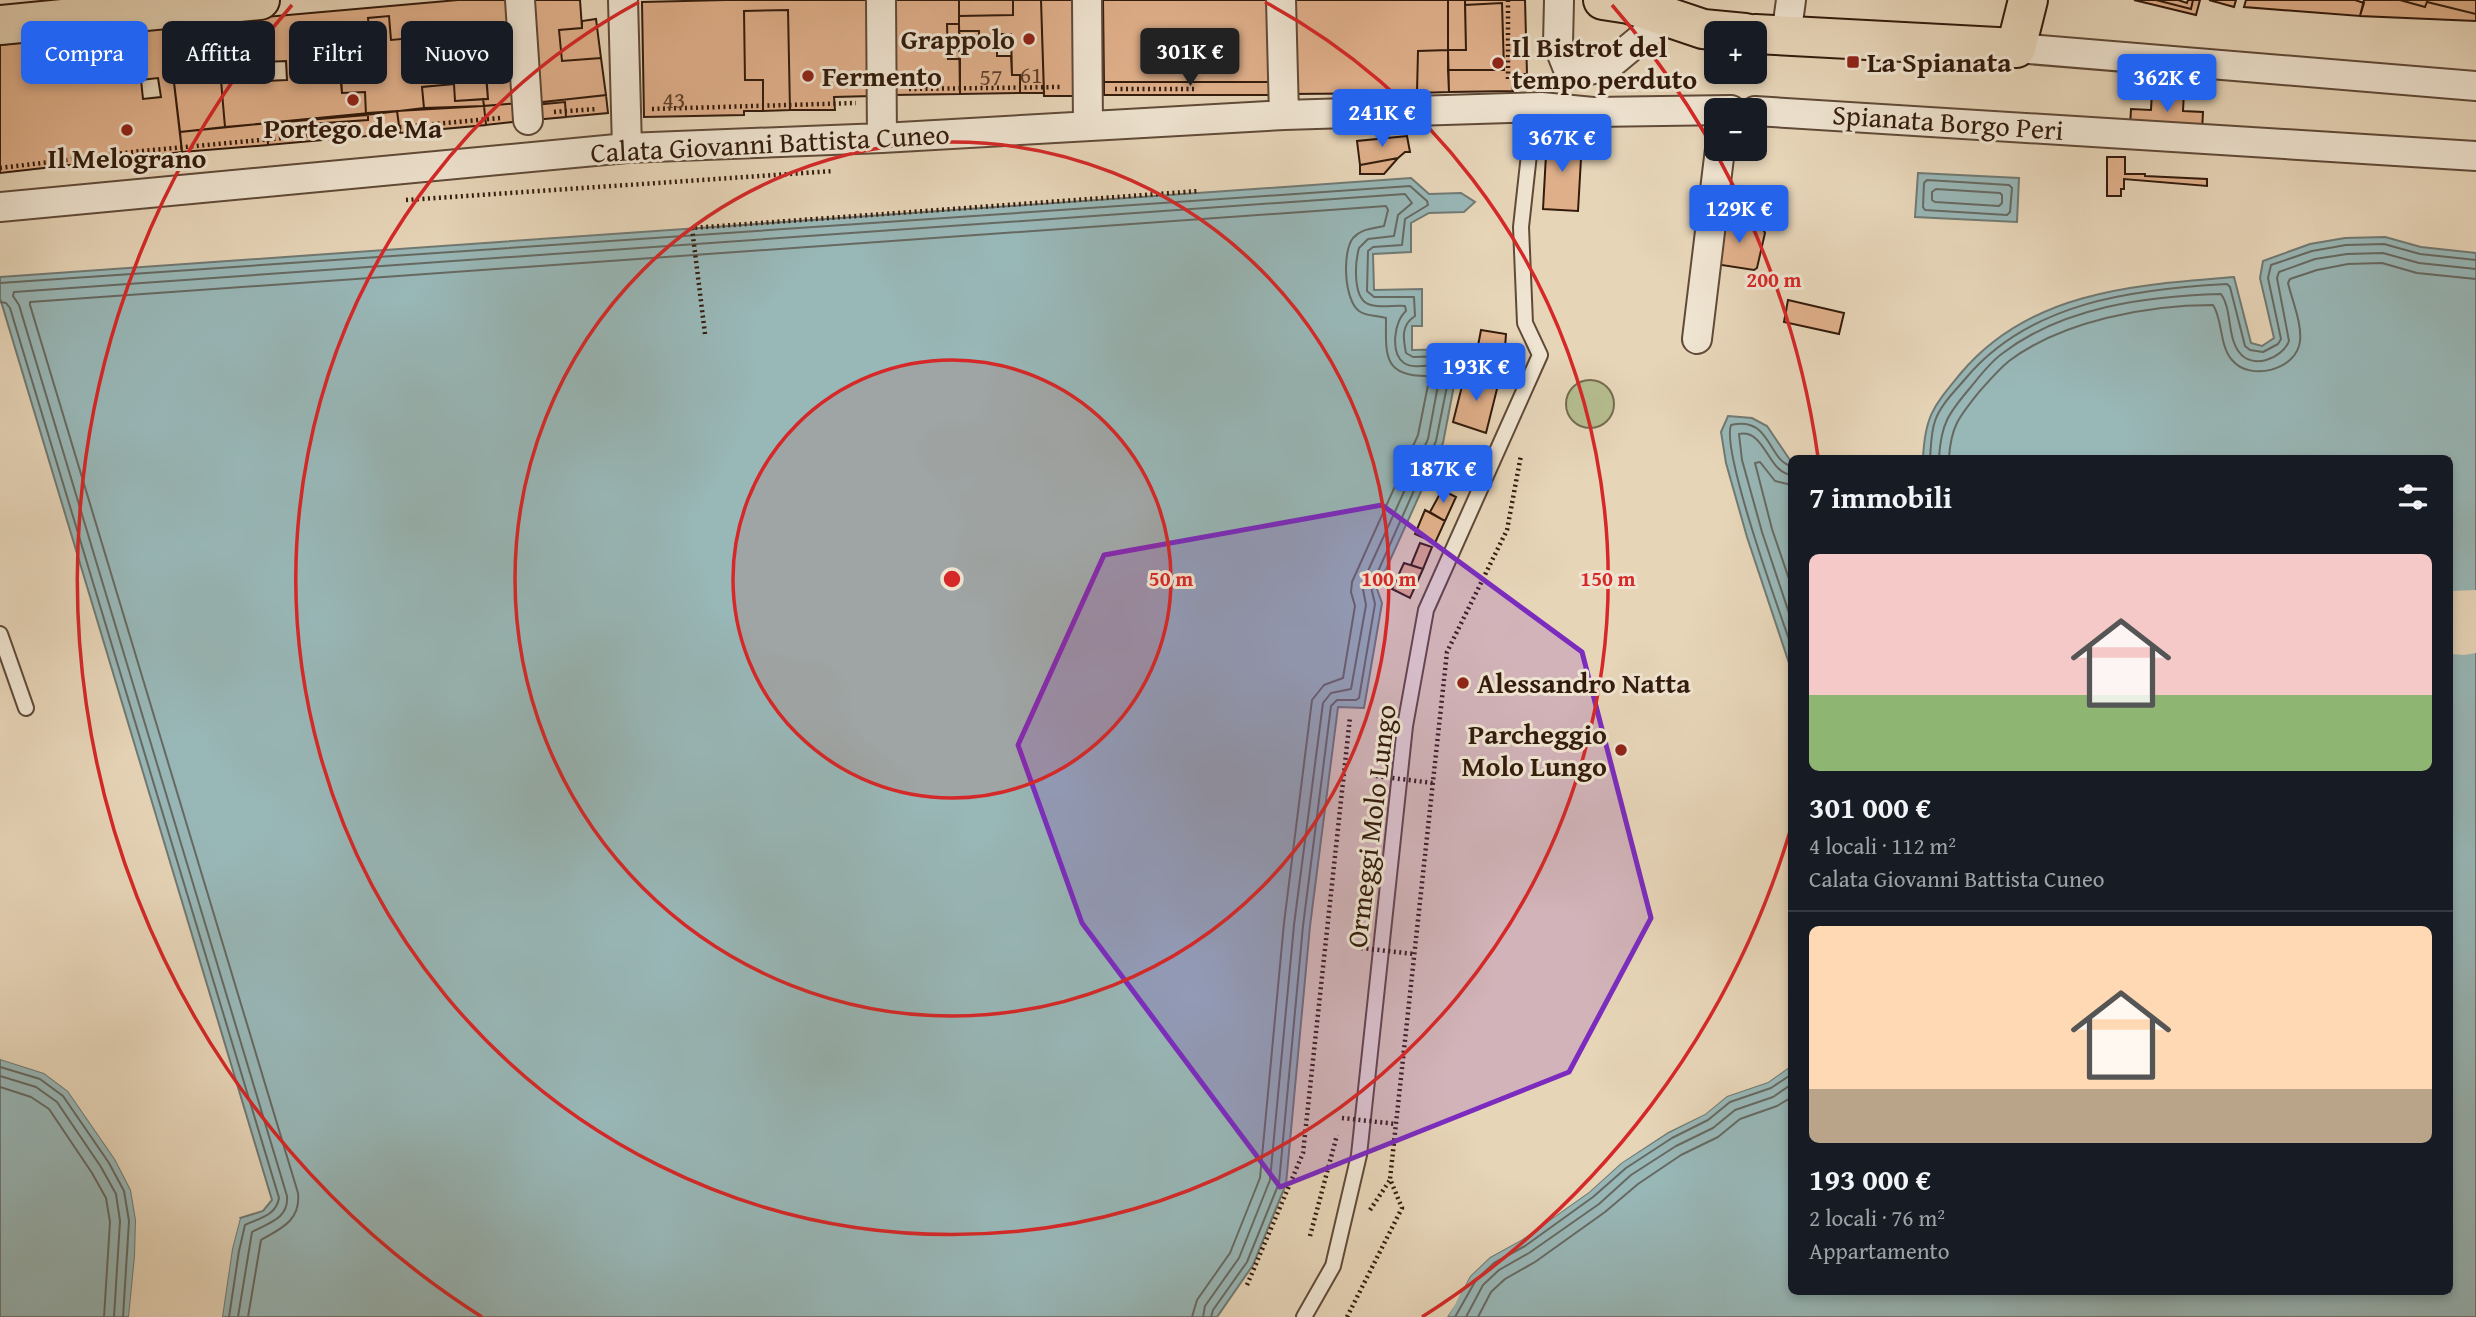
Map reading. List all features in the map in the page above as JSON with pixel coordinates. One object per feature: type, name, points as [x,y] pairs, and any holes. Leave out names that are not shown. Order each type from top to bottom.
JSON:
[{"type":"main road","points":[[0,24],[260,0]]},
{"type":"main road","points":[[1603,0],[1629,4],[1704,29]]},
{"type":"main road","points":[[1771,36],[2016,48],[2028,0]]},
{"type":"street","points":[[520,0],[528,117]]},
{"type":"street","points":[[623,0],[627,148]]},
{"type":"street","points":[[881,0],[882,138]]},
{"type":"street","points":[[1087,0],[1088,125]]},
{"type":"street","points":[[1281,0],[1284,115]]},
{"type":"street","points":[[1559,0],[1558,44],[1570,74]]},
{"type":"street","points":[[1771,36],[1791,0]]},
{"type":"street","points":[[1541,107],[1570,74],[1608,66],[1667,17]]},
{"type":"street","points":[[2016,48],[2476,86]]},
{"type":"street","name":"Calata Giovanni Battista Cuneo","points":[[0,207],[627,148],[882,138],[1284,115],[1541,107],[1593,112],[1704,110]]},
{"type":"street","name":"Spianata Borgo Peri","points":[[1767,112],[2476,156]]},
{"type":"street","points":[[1697,339],[1719,161]]},
{"type":"lane","name":"Ormeggi Molo Lungo","points":[[1304,1317],[1333,1266],[1359,1155],[1405,726],[1426,610],[1540,355],[1525,323],[1521,227],[1532,128],[1541,107]]},
{"type":"lane","points":[[0,634],[26,708]]},
{"type":"path","points":[[1496,82],[1511,82],[1508,0]]},
{"type":"path","points":[[906,89],[1043,86],[1210,89]]},
{"type":"path","points":[[644,109],[835,103]]},
{"type":"path","points":[[0,168],[21,162],[608,108]]},
{"type":"path","points":[[705,334],[692,228],[1199,191]]},
{"type":"path","points":[[1347,1317],[1402,1208],[1390,1179],[1447,652],[1507,530],[1522,449]]},
{"type":"path","points":[[1247,1285],[1303,1153],[1350,717]]},
{"type":"path","points":[[1376,776],[1433,783]]},
{"type":"path","points":[[1361,948],[1415,954]]},
{"type":"path","points":[[1342,1118],[1396,1124]]},
{"type":"highlighted area","points":[[1382,505],[1582,652],[1651,918],[1569,1072],[1280,1187],[1082,923],[1018,745],[1104,555]]},
{"type":"green space","points":[[1590,380],[1607,387],[1614,404],[1607,421],[1590,428],[1573,421],[1566,404],[1573,387]]},
{"type":"water","points":[[1918,173],[2019,178],[2017,222],[1915,217]]},
{"type":"water","points":[[1411,178],[1429,194],[1461,193],[1475,202],[1464,212],[1429,213],[1411,223],[1411,252],[1373,254],[1374,290],[1422,289],[1422,326],[1412,326],[1412,350],[1461,349],[1443,443],[1377,589],[1382,603],[1364,708],[1338,707],[1310,926],[1286,1184],[1253,1265],[1217,1317],[222,1317],[232,1249],[240,1218],[263,1211],[272,1200],[0,298],[0,277]]},
{"type":"water","points":[[2385,237],[2421,247],[2476,253],[2476,1317],[1447,1317],[1470,1276],[1490,1257],[1521,1240],[1589,1192],[1621,1163],[1669,1132],[1705,1114],[1727,1096],[1768,1082],[1788,1068],[1788,1295],[2453,1295],[2453,455],[1923,455],[1929,421],[1944,394],[1988,346],[2019,325],[2086,297],[2159,284],[2234,277],[2251,343],[2262,346],[2274,338],[2260,278],[2263,261],[2310,244],[2345,238]]},
{"type":"water","points":[[1728,416],[1752,418],[1767,426],[1788,457],[1788,660],[1747,537],[1726,463],[1721,432]]},
{"type":"water","points":[[0,1059],[44,1073],[68,1091],[115,1159],[131,1190],[136,1220],[129,1317],[0,1317]]},
{"type":"pier","points":[[2476,590],[2476,653],[2453,654],[2453,591]]},
{"type":"pier","points":[[1,1056],[45,1070],[71,1088],[118,1157],[134,1188],[139,1220],[133,1317],[129,1317],[136,1220],[131,1190],[115,1159],[68,1091],[44,1073],[0,1059]]},
{"type":"pier","points":[[1788,1065],[1788,1068],[1768,1082],[1727,1096],[1705,1114],[1668,1132],[1621,1163],[1589,1192],[1521,1240],[1490,1257],[1470,1276],[1455,1305],[1447,1317],[1443,1317],[1467,1274],[1488,1254],[1519,1237],[1587,1189],[1620,1160],[1667,1129],[1703,1111],[1725,1093],[1766,1079]]},
{"type":"pier","points":[[240,1218],[232,1249],[222,1317],[218,1317],[228,1249],[236,1219]]},
{"type":"building","points":[[458,0],[513,0],[517,51],[513,51],[513,21],[401,21],[401,39],[391,40],[389,16],[368,18],[368,21],[289,21],[289,84],[341,84],[342,93],[365,92],[366,115],[225,127],[221,84],[275,84],[275,81],[287,80],[286,61],[275,62],[275,21],[219,21]]},
{"type":"building","points":[[527,0],[580,0],[582,28],[559,30],[562,61],[601,58],[606,95],[534,103]]},
{"type":"building","points":[[870,0],[872,96],[834,97],[835,110],[790,110],[788,10],[744,11],[745,80],[763,80],[763,111],[744,111],[744,115],[644,117],[642,2]]},
{"type":"building","points":[[891,0],[959,0],[959,24],[947,24],[948,59],[960,59],[960,94],[893,95]]},
{"type":"building","points":[[959,0],[1013,0],[1013,15],[959,16]]},
{"type":"building","points":[[1013,0],[1041,0],[1044,93],[1020,93],[1020,75],[1012,75],[1011,34],[997,34],[997,45],[979,46],[979,31],[959,31],[959,16],[1013,15]]},
{"type":"building","points":[[1041,0],[1076,0],[1077,96],[1044,96]]},
{"type":"building","points":[[1103,0],[1276,0],[1276,82],[1104,82]]},
{"type":"building","points":[[1287,0],[1448,0],[1448,50],[1418,51],[1417,93],[1289,94]]},
{"type":"building","points":[[1448,0],[1465,0],[1466,50],[1448,50]]},
{"type":"building","points":[[1465,0],[1525,0],[1527,74],[1518,74],[1512,85],[1513,91],[1449,92],[1448,70],[1504,70],[1502,3],[1465,5]]},
{"type":"building","points":[[2134,0],[2156,0],[2191,9],[2193,0],[2200,0],[2196,15]]},
{"type":"building","points":[[2156,0],[2178,0],[2187,3],[2188,0],[2193,0],[2191,9]]},
{"type":"building","points":[[2209,0],[2236,0],[2234,7]]},
{"type":"building","points":[[2246,0],[2355,0],[2364,3],[2360,16],[2244,7]]},
{"type":"building","points":[[2364,0],[2400,0],[2425,7],[2427,2],[2476,14],[2476,21],[2360,16]]},
{"type":"building","points":[[2400,0],[2476,0],[2476,14],[2427,2],[2425,7]]},
{"type":"building","points":[[1502,3],[1504,70],[1448,70],[1448,50],[1466,50],[1465,5]]},
{"type":"building","points":[[788,10],[790,110],[763,111],[763,80],[745,80],[744,11]]},
{"type":"building","points":[[389,16],[391,40],[401,39],[401,84],[454,84],[422,87],[424,108],[366,115],[365,92],[342,93],[341,84],[387,84],[387,21],[368,21],[368,18]]},
{"type":"building","points":[[596,19],[601,58],[562,61],[559,30],[582,28],[582,21]]},
{"type":"building","points":[[947,24],[959,24],[960,59],[948,59]]},
{"type":"building","points":[[162,26],[162,84],[174,84],[182,152],[0,173],[0,45],[21,43],[21,84],[141,84],[143,99],[161,97],[158,78],[148,79],[148,28]]},
{"type":"building","points":[[959,31],[979,31],[979,46],[997,45],[997,56],[1011,56],[1012,75],[1020,75],[1020,93],[960,94]]},
{"type":"building","points":[[1448,50],[1449,92],[1417,93],[1418,51]]},
{"type":"building","points":[[513,51],[517,51],[520,103],[484,106],[483,99],[488,99],[487,84],[513,84]]},
{"type":"building","points":[[1104,82],[1276,82],[1276,95],[1104,95]]},
{"type":"building","points":[[174,84],[221,84],[225,127],[180,132]]},
{"type":"building","points":[[454,84],[487,84],[488,99],[455,101]]},
{"type":"building","points":[[454,84],[455,101],[483,99],[484,106],[424,108],[422,87]]},
{"type":"building","points":[[2152,91],[2184,92],[2183,111],[2203,112],[2202,131],[2130,127],[2131,109],[2151,110]]},
{"type":"building","points":[[606,95],[608,113],[566,117],[565,102],[534,105],[534,103]]},
{"type":"building","points":[[565,102],[566,117],[522,121],[534,105]]},
{"type":"building","points":[[520,103],[522,121],[486,125],[484,106]]},
{"type":"building","points":[[484,106],[486,125],[400,133],[397,111]]},
{"type":"building","points":[[397,111],[400,133],[268,145],[267,127],[368,120],[368,113]]},
{"type":"building","points":[[368,113],[368,120],[267,127],[267,123]]},
{"type":"building","points":[[1566,119],[1593,121],[1592,141],[1565,141]]},
{"type":"building","points":[[267,123],[268,145],[182,152],[180,132]]},
{"type":"building","points":[[1407,136],[1410,152],[1405,152],[1398,158],[1360,165],[1357,141]]},
{"type":"building","points":[[1547,137],[1582,141],[1578,211],[1543,209]]},
{"type":"building","points":[[2107,157],[2125,157],[2125,174],[2207,179],[2207,186],[2124,179],[2121,196],[2107,196]]},
{"type":"building","points":[[1398,158],[1384,174],[1360,174],[1360,165]]},
{"type":"building","points":[[1726,220],[1763,229],[1765,233],[1757,268],[1754,270],[1715,264],[1721,222]]},
{"type":"building","points":[[1788,300],[1844,313],[1839,334],[1784,322]]},
{"type":"building","points":[[1481,330],[1506,334],[1503,376],[1473,372]]},
{"type":"building","points":[[1465,374],[1498,385],[1486,433],[1453,422]]},
{"type":"building","points":[[1442,490],[1456,497],[1445,521],[1430,512]]},
{"type":"building","points":[[1425,510],[1445,521],[1435,543],[1415,534]]},
{"type":"building","points":[[1420,543],[1432,547],[1423,569],[1411,565]]},
{"type":"building","points":[[1404,563],[1423,569],[1410,598],[1392,589]]},
{"type":"place","name":"Grappolo","points":[[1029,39]]},
{"type":"place","name":"La Spianata","points":[[1853,62]]},
{"type":"place","name":"Il Bistrot del tempo perduto","points":[[1498,63]]},
{"type":"place","name":"Fermento","points":[[808,76]]},
{"type":"place","name":"Portego de Ma","points":[[353,100]]},
{"type":"place","name":"Il Melograno","points":[[127,130]]},
{"type":"place","name":"Alessandro Natta","points":[[1463,683]]},
{"type":"place","name":"Parcheggio Molo Lungo","points":[[1621,750]]}]
